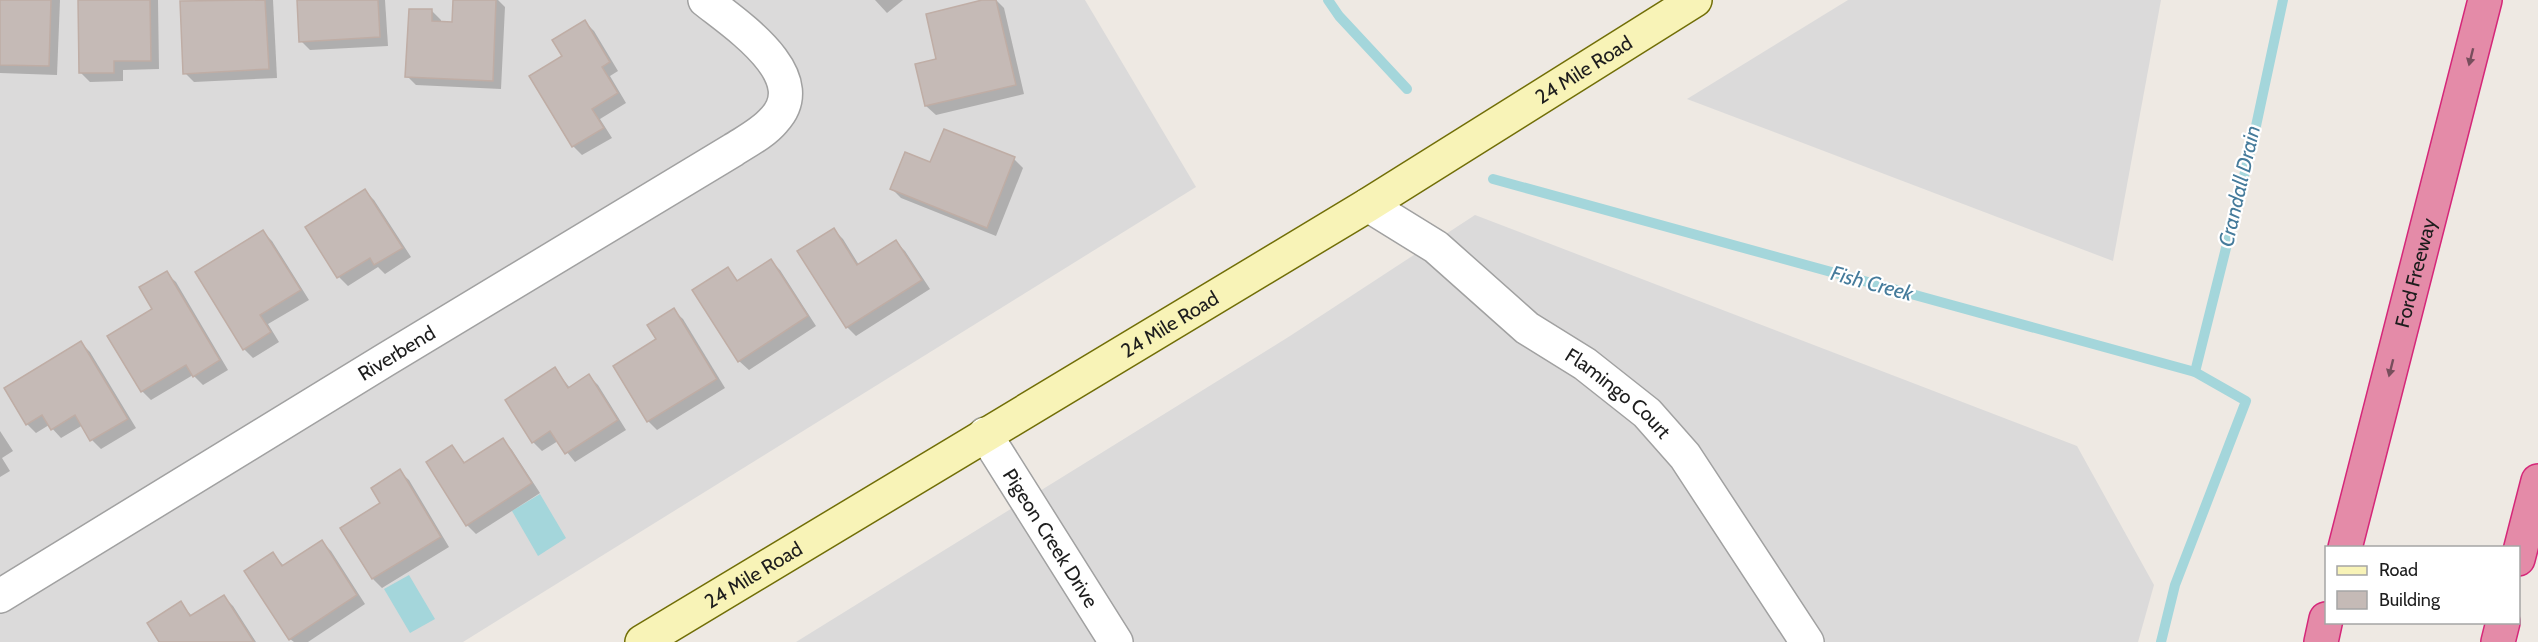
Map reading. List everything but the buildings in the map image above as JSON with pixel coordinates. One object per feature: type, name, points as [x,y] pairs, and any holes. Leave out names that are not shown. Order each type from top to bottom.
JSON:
[{"type":"highway","name":"Ford Freeway","points":[[2346,546],[2485,0]]},
{"type":"highway","points":[[2520,551],[2538,481]]},
{"type":"highway","points":[[2320,642],[2325,623]]},
{"type":"highway","points":[[2498,642],[2502,624]]},
{"type":"street","name":"Riverbend","points":[[0,596],[733,150],[776,119],[784,103],[786,87],[781,72],[769,56],[705,0]]},
{"type":"street","name":"24 Mile Road","points":[[642,642],[1368,205],[1695,0]]},
{"type":"street","name":"Flamingo Court","points":[[1368,205],[1436,247],[1527,328],[1585,364],[1647,413],[1685,456],[1806,642]]},
{"type":"street","name":"Pigeon Creek Drive","points":[[985,434],[1116,642]]},
{"type":"shaded area","points":[[0,0],[1085,0],[1196,187],[463,642],[0,642]]},
{"type":"shaded area","points":[[1848,0],[2161,0],[2113,261],[1687,99]]},
{"type":"shaded area","points":[[1475,215],[2077,446],[2154,585],[2138,642],[796,642],[1290,336]]},
{"type":"water","points":[[540,494],[566,538],[538,556],[512,511]]},
{"type":"water","points":[[409,575],[435,619],[410,633],[384,589]]},
{"type":"waterway","name":"Fish Creek","points":[[1328,0],[1339,16],[1407,89]]},
{"type":"waterway","name":"Crandall Drain","points":[[2195,372],[2253,140],[2283,0]]},
{"type":"waterway","name":"Fish Creek","points":[[1493,179],[2195,372],[2246,401],[2175,585],[2161,642]]}]
